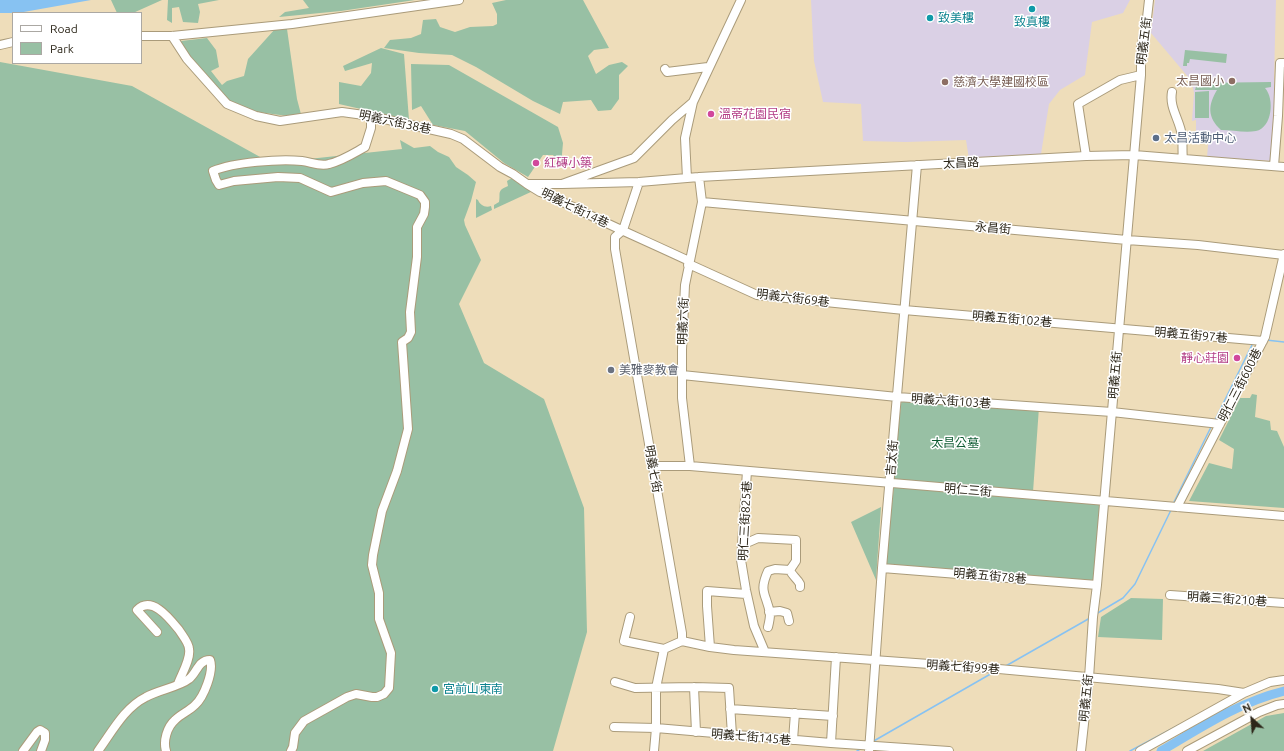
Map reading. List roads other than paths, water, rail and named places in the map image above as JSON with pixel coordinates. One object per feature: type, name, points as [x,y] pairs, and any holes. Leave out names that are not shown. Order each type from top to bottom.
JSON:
[{"type":"street","points":[[142,36],[172,36],[292,24],[459,0]]},
{"type":"street","points":[[687,178],[685,138],[693,102],[708,67],[741,0]]},
{"type":"street","name":"明義五街","points":[[1081,751],[1089,678],[1093,617],[1127,240],[1141,75],[1141,48],[1149,0]]},
{"type":"street","name":"明義六街38巷","points":[[172,36],[192,65],[227,104],[256,116],[280,121],[342,112],[371,116],[450,134],[462,139],[500,167],[527,184]]},
{"type":"street","points":[[0,45],[12,42]]},
{"type":"street","points":[[1274,166],[1281,115],[1280,63],[1284,63]]},
{"type":"street","points":[[665,69],[667,72],[708,67]]},
{"type":"street","points":[[1086,156],[1078,104],[1120,80],[1141,75]]},
{"type":"street","points":[[1172,92],[1172,107],[1182,135],[1183,159]]},
{"type":"street","points":[[527,184],[562,184],[634,158],[672,120],[693,102]]},
{"type":"street","points":[[291,751],[293,748],[295,733],[304,721],[346,697],[356,694],[377,697],[384,694],[389,688],[391,653],[379,619],[379,593],[372,565],[372,555],[382,511],[397,471],[408,429],[402,342],[408,338],[410,332],[410,312],[417,257],[417,227],[424,214],[425,202],[420,196],[386,181],[363,184],[331,192],[300,178],[278,177],[234,181],[219,185],[214,171],[222,167],[236,164],[280,160],[303,161],[321,165],[329,164],[350,156],[365,147],[371,128],[371,116]]},
{"type":"street","name":"太昌路","points":[[562,184],[639,182],[699,177],[1086,156],[1134,155],[1284,167]]},
{"type":"street","name":"吉太街","points":[[870,748],[882,568],[917,165]]},
{"type":"street","name":"明義六街","points":[[690,466],[682,398],[682,375],[685,285],[702,202],[699,177]]},
{"type":"street","name":"明義七街","points":[[639,182],[623,230],[615,237],[615,248],[682,641]]},
{"type":"street","name":"明義七街14巷","points":[[527,184],[540,192],[611,226],[623,230],[689,263]]},
{"type":"street","name":"永昌街","points":[[702,202],[1198,245],[1284,254]]},
{"type":"street","name":"明仁三街600巷","points":[[1174,507],[1220,424],[1265,337],[1284,254]]},
{"type":"street","name":"明義六街69巷","points":[[689,263],[757,295],[904,310]]},
{"type":"street","name":"明義五街102巷","points":[[904,310],[1119,328]]},
{"type":"street","name":"明義五街97巷","points":[[1119,328],[1263,341]]},
{"type":"street","name":"明義六街103巷","points":[[682,375],[897,397],[1112,412],[1220,424]]},
{"type":"street","name":"明仁三街","points":[[652,466],[690,466],[1284,516]]},
{"type":"street","name":"明仁三街825巷","points":[[747,471],[741,560],[746,594],[754,626],[764,652]]},
{"type":"street","points":[[742,545],[758,538],[796,540],[796,561],[790,570]]},
{"type":"street","name":"明義五街78巷","points":[[882,568],[1097,585]]},
{"type":"street","points":[[768,627],[770,616],[764,598],[763,586],[768,570],[790,570]]},
{"type":"street","points":[[790,570],[799,580],[800,587]]},
{"type":"street","points":[[710,647],[707,606],[708,591],[746,594]]},
{"type":"street","name":"明義三街210巷","points":[[1170,595],[1284,603]]},
{"type":"street","points":[[157,632],[137,610],[140,607],[152,606],[160,610],[171,620],[190,649],[186,665],[178,684]]},
{"type":"street","points":[[769,612],[780,611],[787,614],[789,621]]},
{"type":"street","points":[[630,617],[624,641],[664,649],[682,641]]},
{"type":"street","name":"明義七街99巷","points":[[682,641],[710,647],[764,652],[999,669],[1218,689],[1244,693]]},
{"type":"street","points":[[654,751],[656,728],[656,688],[664,649]]},
{"type":"street","points":[[831,743],[836,657]]},
{"type":"street","points":[[98,751],[128,710],[145,697],[190,679],[200,664],[205,660],[210,660],[210,678],[202,696],[197,704],[175,720],[167,732],[164,745],[166,751]]},
{"type":"street","points":[[1140,751],[1244,693],[1270,682],[1284,680]]},
{"type":"street","points":[[615,682],[635,688],[729,688],[732,735]]},
{"type":"street","points":[[694,687],[696,732]]},
{"type":"street","points":[[1187,751],[1259,712],[1284,704]]},
{"type":"street","points":[[730,709],[833,716]]},
{"type":"street","points":[[793,740],[795,713]]},
{"type":"street","name":"明義七街145巷","points":[[614,727],[656,728],[831,743],[870,748],[949,751]]},
{"type":"street","points":[[23,751],[36,732],[40,730],[45,733],[45,740],[41,751]]},
{"type":"water","points":[[0,0],[91,0],[24,12],[0,13]]},
{"type":"waterway","points":[[1266,340],[1284,342]]},
{"type":"waterway","points":[[1215,420],[1253,343]]},
{"type":"waterway","points":[[1173,504],[1212,425]]},
{"type":"waterway","points":[[1096,614],[1123,598],[1135,584],[1171,510]]},
{"type":"waterway","points":[[1004,667],[1090,618]]},
{"type":"waterway","points":[[872,742],[994,672]]},
{"type":"waterway","points":[[1161,751],[1220,716],[1251,702],[1284,691]]},
{"type":"waterway","points":[[1130,751],[1179,725]]},
{"type":"waterway","points":[[857,751],[862,748]]},
{"type":"place","name":"致真樓","points":[[1032,9]]},
{"type":"place","name":"致美樓","points":[[930,18]]},
{"type":"place","name":"太昌國小","points":[[1232,81]]},
{"type":"place","name":"慈濟大學建國校區","points":[[945,82]]},
{"type":"place","name":"溫蒂花園民宿","points":[[711,114]]},
{"type":"place","name":"太昌活動中心","points":[[1156,138]]},
{"type":"place","name":"紅磚小築","points":[[536,163]]},
{"type":"place","name":"靜心莊園","points":[[1237,358]]},
{"type":"place","name":"美雅麥教會","points":[[611,370]]},
{"type":"place","name":"宮前山東南","points":[[435,689]]},
{"type":"park label","name":"太昌公墓","points":[[955,443]]}]
